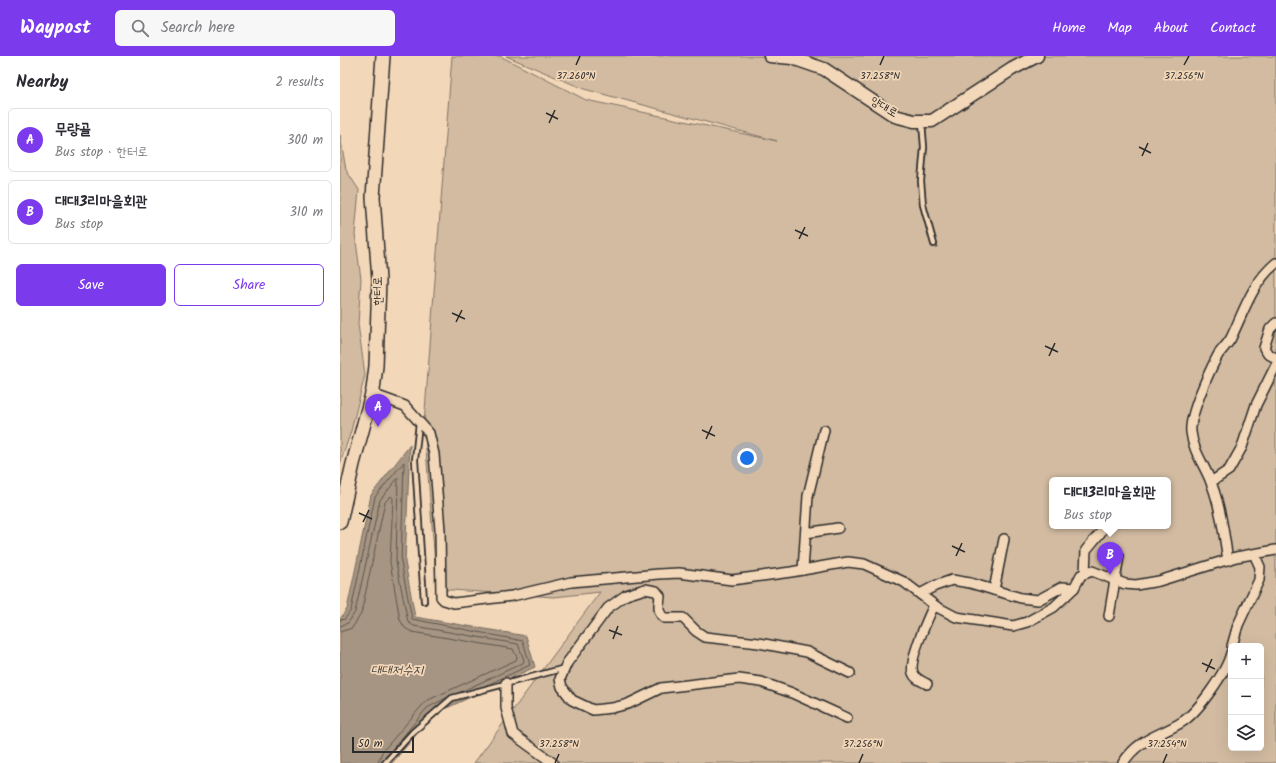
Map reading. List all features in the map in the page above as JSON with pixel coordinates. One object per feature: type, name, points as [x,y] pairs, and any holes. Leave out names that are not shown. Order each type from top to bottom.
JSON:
[{"type":"main road","name":"한터로","points":[[340,522],[353,464],[372,394],[378,334],[379,288],[372,197],[383,56]]},
{"type":"street","name":"양대로","points":[[770,56],[792,58],[824,69],[895,116],[914,121],[932,120],[1012,69],[1037,56]]},
{"type":"street","points":[[1228,560],[1219,508],[1211,482],[1196,452],[1191,431],[1197,404],[1219,354],[1230,338],[1244,307],[1263,274],[1276,263]]},
{"type":"street","points":[[1276,323],[1270,329],[1264,348],[1268,354],[1276,358]]},
{"type":"street","points":[[1211,482],[1229,470],[1242,447],[1256,405],[1276,365]]},
{"type":"street","points":[[372,394],[405,406],[429,433],[434,454],[440,530],[441,596],[444,600],[454,604],[497,598],[571,582],[679,573],[732,580],[848,562],[864,564],[904,582],[934,605],[956,617],[1013,626],[1026,622],[1054,607],[1074,588],[1081,575],[1085,573],[1092,571],[1116,581],[1136,585],[1151,583],[1228,560],[1276,550]]},
{"type":"street","points":[[803,570],[808,496],[824,430]]},
{"type":"street","points":[[806,533],[838,528]]},
{"type":"street","points":[[1085,573],[1086,550],[1101,532]]},
{"type":"street","points":[[994,590],[1004,539]]},
{"type":"street","points":[[1233,643],[1238,625],[1259,580],[1260,567],[1254,554]]},
{"type":"street","points":[[1109,616],[1119,556]]},
{"type":"street","points":[[623,577],[626,595]]},
{"type":"street","points":[[920,594],[935,586],[952,580],[970,583],[1021,598],[1038,600],[1062,587],[1074,588]]},
{"type":"street","points":[[847,718],[792,693],[761,682],[739,678],[661,688],[628,704],[593,710],[572,700],[562,687],[560,679],[564,668],[608,608],[626,595],[645,589],[656,591],[660,596],[659,608],[661,615],[664,618],[683,618],[705,637],[759,643],[807,652],[850,673]]},
{"type":"street","points":[[927,684],[915,677],[912,671],[913,660],[934,605]]},
{"type":"street","points":[[1123,763],[1134,748],[1152,736],[1182,722],[1191,715],[1220,678],[1228,660]]},
{"type":"street","points":[[506,683],[506,708],[513,734],[553,763]]},
{"type":"lane","points":[[922,121],[924,147],[921,181],[923,205],[934,244]]},
{"type":"lane","points":[[419,420],[415,460],[424,601]]},
{"type":"lane","points":[[385,763],[413,732],[452,698],[564,668]]},
{"type":"shaded area","points":[[452,56],[500,56],[586,100],[777,141],[584,89],[506,56],[1276,56],[1276,763],[474,763],[600,592],[554,597],[437,589],[424,424]]},
{"type":"shaded area","points":[[340,135],[346,170],[359,190],[355,234],[361,279],[358,324],[365,375],[351,431],[340,464]]},
{"type":"water","name":"대대저수지","points":[[410,445],[405,562],[415,617],[526,636],[535,667],[434,714],[392,763],[340,763],[340,619],[347,609],[371,495]]},
{"type":"place","name":"무량골","points":[[378,427]]},
{"type":"place","name":"대대3리마을회관","points":[[1110,575]]}]
